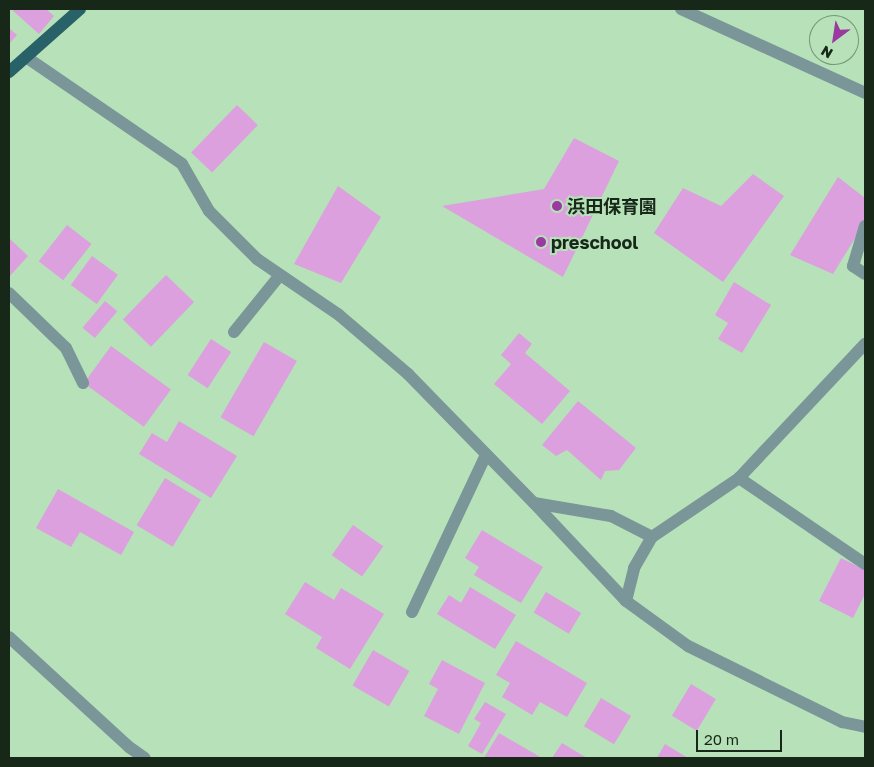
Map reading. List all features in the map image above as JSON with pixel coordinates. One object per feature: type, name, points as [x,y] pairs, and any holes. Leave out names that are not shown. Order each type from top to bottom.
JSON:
[{"type":"main road","points":[[9,72],[80,9]]},
{"type":"street","points":[[681,9],[865,93]]},
{"type":"street","points":[[26,57],[182,164],[209,212],[256,259],[339,314],[408,374],[626,600],[688,646],[842,722],[865,727]]},
{"type":"street","points":[[865,226],[853,266],[865,274]]},
{"type":"street","points":[[234,332],[280,275]]},
{"type":"street","points":[[9,293],[66,348],[83,383]]},
{"type":"street","points":[[626,600],[634,568],[652,537],[739,478],[865,344]]},
{"type":"street","points":[[412,612],[486,455]]},
{"type":"street","points":[[739,478],[865,564]]},
{"type":"street","points":[[534,503],[610,516],[652,537]]},
{"type":"street","points":[[9,637],[129,747],[145,758]]},
{"type":"building","points":[[11,9],[46,9],[54,16],[39,34]]},
{"type":"building","points":[[9,28],[17,35],[9,44]]},
{"type":"building","points":[[237,105],[258,125],[212,173],[191,152]]},
{"type":"building","name":"preschool","points":[[574,138],[619,161],[563,277],[442,206],[544,189]]},
{"type":"building","points":[[753,174],[784,196],[723,282],[654,233],[683,188],[721,206]]},
{"type":"building","points":[[838,177],[865,198],[865,222],[833,274],[790,255]]},
{"type":"building","points":[[338,186],[381,217],[341,283],[294,264]]},
{"type":"building","points":[[67,225],[91,244],[63,280],[39,261]]},
{"type":"building","points":[[9,238],[28,256],[9,277]]},
{"type":"building","points":[[92,256],[118,275],[97,304],[71,285]]},
{"type":"building","points":[[166,275],[194,302],[151,347],[123,320]]},
{"type":"building","points":[[734,282],[771,305],[742,353],[718,339],[728,323],[715,315]]},
{"type":"building","points":[[105,301],[117,311],[95,338],[83,328]]},
{"type":"building","points":[[519,333],[532,344],[525,353],[570,391],[542,424],[494,384],[511,364],[501,355]]},
{"type":"building","points":[[211,339],[231,352],[208,388],[188,375]]},
{"type":"building","points":[[264,342],[297,361],[253,436],[220,417]]},
{"type":"building","points":[[111,346],[171,389],[144,427],[84,383]]},
{"type":"building","points":[[578,401],[636,448],[619,470],[605,471],[601,480],[567,450],[556,456],[542,445]]},
{"type":"building","points":[[179,421],[237,456],[211,498],[139,454],[152,433],[167,442]]},
{"type":"building","points":[[165,478],[201,500],[173,547],[137,525]]},
{"type":"building","points":[[58,489],[134,532],[121,555],[80,532],[71,547],[36,528]]},
{"type":"building","points":[[353,525],[383,546],[362,577],[332,555]]},
{"type":"building","points":[[482,530],[543,567],[521,603],[474,575],[479,567],[465,558]]},
{"type":"building","points":[[841,558],[865,570],[865,594],[853,618],[819,601]]},
{"type":"building","points":[[305,582],[334,600],[341,588],[384,614],[350,669],[316,648],[322,637],[285,614]]},
{"type":"building","points":[[470,587],[516,615],[495,649],[437,614],[449,595],[461,603]]},
{"type":"building","points":[[546,592],[581,613],[569,634],[534,613]]},
{"type":"building","points":[[516,641],[587,683],[567,717],[540,702],[532,715],[502,697],[510,683],[496,675]]},
{"type":"building","points":[[373,650],[409,671],[389,707],[352,686]]},
{"type":"building","points":[[442,660],[485,683],[459,734],[424,716],[438,689],[429,684]]},
{"type":"building","points":[[691,684],[716,699],[697,731],[672,716]]},
{"type":"building","points":[[601,698],[631,716],[614,744],[584,726]]},
{"type":"building","points":[[485,702],[506,714],[482,754],[468,746],[481,723],[474,719]]},
{"type":"building","points":[[499,733],[542,758],[484,758]]},
{"type":"building","points":[[562,743],[587,758],[552,758]]},
{"type":"building","points":[[665,744],[688,758],[657,758]]},
{"type":"place","name":"浜田保育園","points":[[557,206]]},
{"type":"place","name":"preschool","points":[[541,242]]}]
